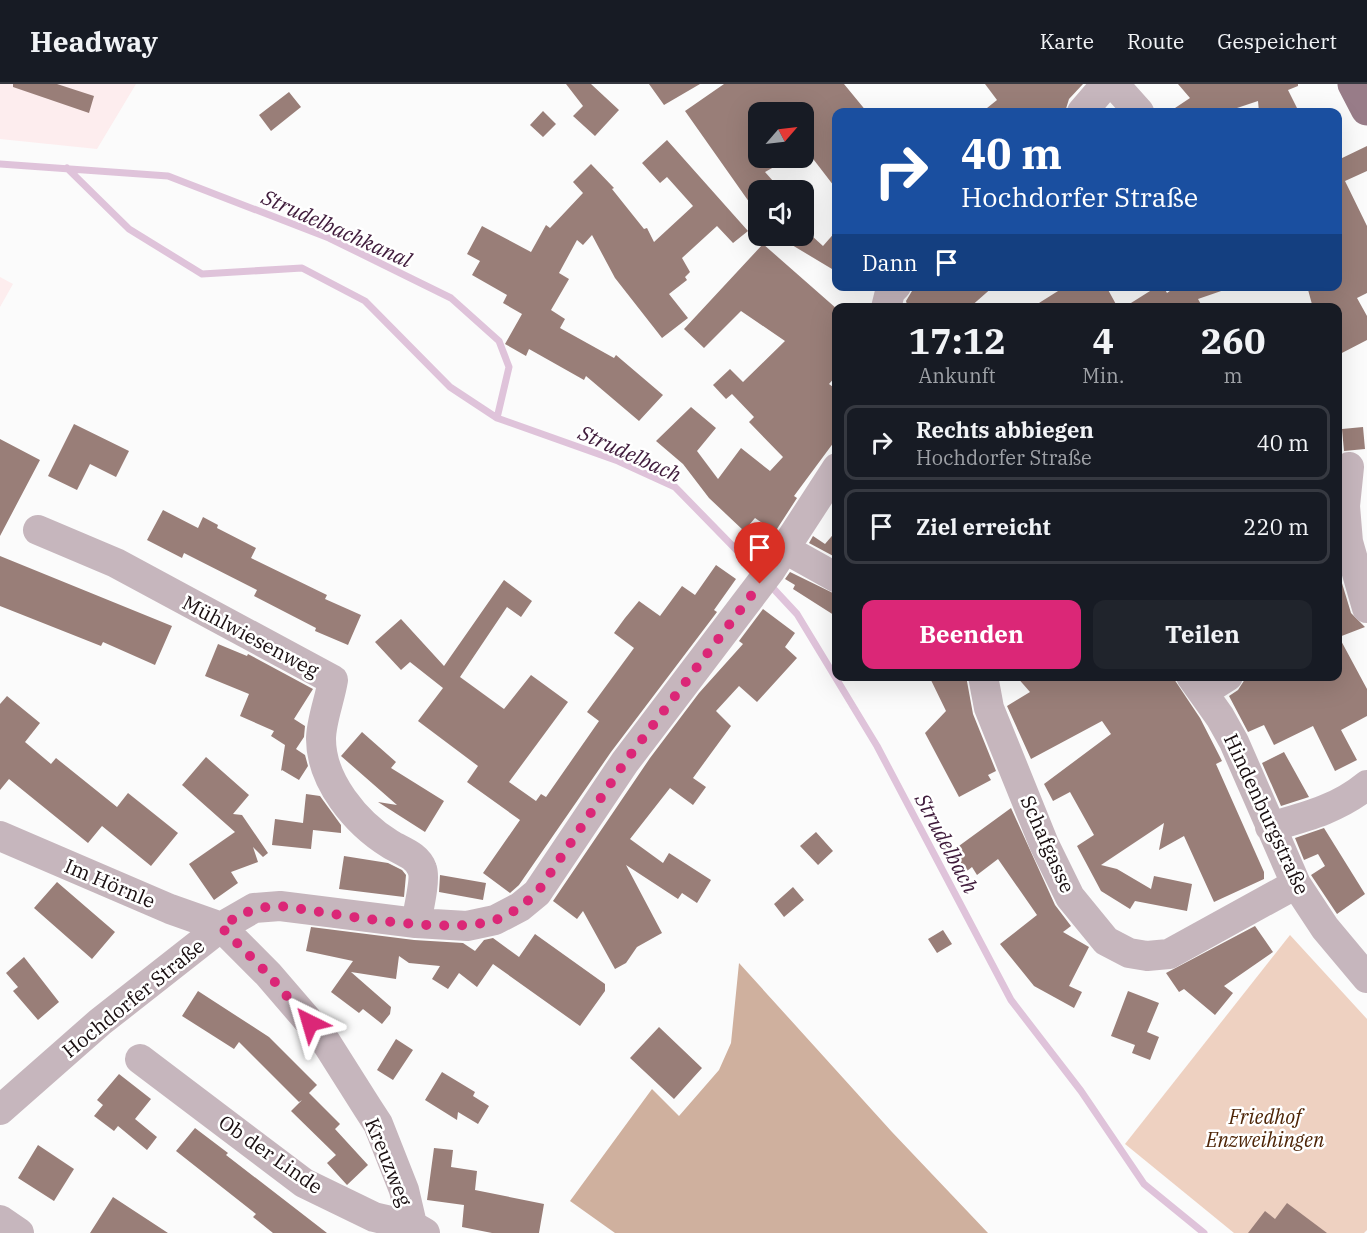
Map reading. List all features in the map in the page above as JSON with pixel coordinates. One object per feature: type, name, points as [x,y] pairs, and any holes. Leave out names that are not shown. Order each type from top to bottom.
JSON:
[{"type":"street","points":[[1085,108],[1106,84]]},
{"type":"street","points":[[1114,84],[1135,108]]},
{"type":"street","points":[[1349,467],[1345,506],[1348,542],[1367,608]]},
{"type":"street","name":"Hochdorfer Straße","points":[[0,1110],[100,1022],[221,927],[254,908],[280,906],[416,923],[467,926],[495,920],[520,907],[537,893],[625,762],[777,560],[832,476]]},
{"type":"street","name":"Mühlwiesenweg","points":[[38,530],[116,563],[333,680],[321,738],[324,762],[338,792],[360,821],[389,844],[415,858],[423,870],[416,923]]},
{"type":"street","points":[[777,560],[832,576]]},
{"type":"street","name":"Schafgasse","points":[[984,681],[989,708],[1044,844],[1070,897],[1106,940],[1128,953],[1147,956],[1169,954],[1296,885]]},
{"type":"street","name":"Hindenburgstraße","points":[[1207,682],[1296,885],[1325,928],[1367,978]]},
{"type":"street","points":[[1270,827],[1328,810],[1350,799],[1367,785]]},
{"type":"street","name":"Im Hörnle","points":[[0,836],[170,909],[221,927]]},
{"type":"street","name":"Kreuzweg","points":[[221,927],[268,974],[330,1049],[378,1124],[404,1190],[417,1231]]},
{"type":"street","name":"Ob der Linde","points":[[140,1059],[304,1183],[374,1217],[417,1231]]},
{"type":"street","points":[[0,1220],[19,1233]]},
{"type":"shaded area","points":[[0,84],[136,84],[97,149],[0,139]]},
{"type":"shaded area","points":[[0,277],[13,284],[0,307]]},
{"type":"shaded area","points":[[739,963],[892,1132],[988,1233],[615,1233],[570,1201],[652,1089],[679,1116],[719,1070],[731,1043]]},
{"type":"green space","name":"Friedhof Enzweihingen","points":[[1290,935],[1367,1019],[1367,1230],[1364,1233],[1234,1233],[1125,1144]]},
{"type":"building","points":[[13,84],[57,84],[94,96],[89,113],[13,87]]},
{"type":"building","points":[[566,84],[591,84],[619,110],[595,136],[573,116],[583,106]]},
{"type":"building","points":[[649,84],[700,84],[664,105]]},
{"type":"building","points":[[724,84],[844,84],[864,108],[832,108],[832,183],[814,160],[814,102],[748,102],[748,168],[772,168],[765,172],[772,180],[748,180],[748,200],[685,111]]},
{"type":"building","points":[[985,84],[1083,84],[1069,99],[1066,108],[987,108],[997,100]]},
{"type":"building","points":[[1178,84],[1298,84],[1288,90],[1297,108],[1259,108],[1258,101],[1237,108],[1175,108],[1190,98]]},
{"type":"building","points":[[289,92],[301,107],[271,131],[259,115]]},
{"type":"building","points":[[543,111],[556,124],[543,137],[530,125]]},
{"type":"building","points":[[667,140],[748,231],[733,243],[717,226],[682,258],[690,272],[685,277],[687,280],[669,294],[688,318],[662,338],[615,278],[592,235],[583,245],[577,240],[559,273],[569,279],[551,310],[565,319],[560,328],[614,358],[616,355],[663,395],[639,421],[586,376],[584,380],[529,349],[526,356],[505,344],[522,314],[503,303],[507,295],[472,275],[480,261],[467,254],[482,226],[531,252],[546,225],[550,228],[583,193],[573,182],[591,164],[614,188],[612,189],[644,229],[647,228],[654,242],[693,206],[667,177],[660,183],[642,163]]},
{"type":"building","points":[[1367,146],[1367,171],[1345,181],[1367,226],[1367,293],[1357,298],[1367,316],[1367,340],[1342,353],[1342,303],[1312,303],[1308,291],[1342,291],[1342,158]]},
{"type":"building","points":[[832,236],[832,269],[794,246],[814,246],[814,238],[823,246]]},
{"type":"building","points":[[761,246],[765,246],[832,305],[832,381],[829,384],[832,386],[832,445],[794,496],[797,498],[775,532],[755,518],[744,531],[709,498],[683,464],[656,441],[691,407],[716,428],[697,451],[718,479],[741,448],[770,471],[783,457],[749,422],[754,417],[732,394],[726,399],[713,385],[730,369],[743,382],[785,341],[741,311],[704,348],[684,329]]},
{"type":"building","points":[[912,291],[988,291],[975,303],[907,303]]},
{"type":"building","points":[[1058,291],[1109,291],[1115,303],[1039,303]]},
{"type":"building","points":[[1150,291],[1166,291],[1167,293],[1170,291],[1221,291],[1198,299],[1200,303],[1131,303]]},
{"type":"building","points":[[74,424],[129,451],[116,477],[90,464],[77,490],[48,476]]},
{"type":"building","points":[[1363,427],[1365,449],[1344,451],[1342,429]]},
{"type":"building","points":[[0,439],[40,460],[0,536]]},
{"type":"building","points":[[163,510],[198,528],[203,517],[218,525],[217,528],[256,548],[251,558],[327,595],[325,599],[361,615],[348,645],[315,631],[316,628],[254,596],[257,590],[184,553],[182,558],[147,540]]},
{"type":"building","points":[[813,536],[825,544],[832,536],[832,555],[809,543]]},
{"type":"building","points":[[0,556],[172,626],[155,665],[103,642],[101,646],[0,606]]},
{"type":"building","points":[[716,565],[736,579],[714,610],[717,612],[611,752],[519,885],[510,893],[483,873],[520,820],[467,782],[478,766],[418,721],[443,688],[410,662],[401,670],[375,642],[401,619],[444,666],[504,580],[532,601],[521,617],[507,607],[460,677],[504,709],[531,675],[568,702],[509,782],[536,801],[541,794],[546,797],[599,721],[587,712],[634,648],[614,633],[625,618],[639,601],[660,616],[682,586],[695,595]]},
{"type":"building","points":[[790,572],[832,593],[832,614],[793,589],[795,585],[785,579]]},
{"type":"building","points":[[1342,583],[1351,613],[1365,627],[1342,636]]},
{"type":"building","points":[[763,609],[795,633],[785,647],[797,658],[757,702],[739,686],[716,711],[731,726],[693,778],[706,787],[693,805],[670,788],[630,839],[663,863],[669,853],[711,880],[697,903],[682,893],[678,899],[626,865],[662,933],[637,947],[626,963],[615,969],[583,911],[577,919],[553,901],[650,758],[699,693],[743,644],[739,641]]},
{"type":"building","points":[[1342,643],[1367,689],[1367,716],[1341,730],[1357,760],[1335,771],[1313,726],[1274,745],[1264,725],[1248,732],[1229,696],[1238,690],[1244,681],[1342,681]]},
{"type":"building","points":[[218,644],[247,656],[248,654],[313,689],[294,719],[305,726],[304,737],[296,749],[305,755],[308,766],[299,780],[281,771],[285,745],[271,736],[274,731],[240,716],[249,694],[205,676]]},
{"type":"building","points":[[931,681],[967,681],[973,714],[996,771],[988,775],[991,780],[959,797],[925,733],[946,711]]},
{"type":"building","points":[[1020,681],[1175,681],[1200,718],[1222,761],[1216,764],[1264,872],[1264,879],[1214,902],[1184,836],[1159,850],[1164,823],[1101,865],[1117,869],[1151,889],[1154,876],[1192,884],[1187,911],[1135,901],[1130,909],[1101,891],[1077,846],[1094,835],[1070,792],[1053,801],[1044,784],[1111,734],[1102,721],[1031,759],[1007,706],[1030,692]]},
{"type":"building","points":[[7,696],[40,723],[25,742],[51,764],[56,758],[117,807],[128,793],[178,833],[151,866],[102,826],[88,843],[9,779],[0,790],[0,704]]},
{"type":"building","points":[[362,732],[396,762],[391,768],[444,801],[425,832],[378,802],[397,805],[341,756]]},
{"type":"building","points":[[1284,752],[1309,797],[1281,806],[1262,763]]},
{"type":"building","points":[[206,757],[249,795],[233,814],[242,815],[268,853],[263,857],[253,847],[258,862],[231,872],[238,883],[214,900],[189,864],[235,832],[182,785]]},
{"type":"building","points":[[306,794],[320,796],[341,825],[341,833],[313,830],[311,849],[272,845],[275,819],[303,823]]},
{"type":"building","points":[[1011,808],[1055,905],[1071,926],[1063,932],[1089,947],[1069,986],[1082,992],[1074,1008],[1034,986],[1000,944],[1037,915],[998,859],[977,875],[972,867],[967,871],[952,851]]},
{"type":"building","points":[[1324,828],[1365,894],[1337,914],[1311,875],[1325,866],[1318,854],[1304,860],[1295,838]]},
{"type":"building","points":[[816,832],[833,851],[818,865],[800,846]]},
{"type":"building","points":[[344,856],[388,863],[402,870],[406,875],[404,897],[339,889]]},
{"type":"building","points":[[440,875],[486,883],[483,900],[439,892]]},
{"type":"building","points":[[57,882],[115,932],[92,959],[34,908]]},
{"type":"building","points":[[793,887],[804,900],[784,917],[774,904]]},
{"type":"building","points":[[1255,926],[1273,952],[1224,986],[1233,993],[1215,1015],[1184,989],[1179,992],[1166,973]]},
{"type":"building","points":[[311,927],[414,940],[463,943],[475,951],[484,940],[493,938],[519,957],[535,934],[605,984],[605,991],[580,1026],[493,964],[477,987],[459,973],[448,989],[432,979],[440,966],[409,963],[399,956],[396,979],[351,972],[391,1007],[390,1014],[382,1024],[363,1009],[359,1013],[331,992],[353,961],[306,951]]},
{"type":"building","points":[[943,930],[952,944],[937,953],[928,939]]},
{"type":"building","points":[[24,957],[59,1002],[38,1020],[13,991],[18,987],[6,973]]},
{"type":"building","points":[[198,991],[269,1037],[317,1085],[309,1093],[340,1124],[335,1129],[368,1165],[347,1185],[327,1163],[336,1155],[291,1111],[302,1100],[299,1102],[239,1042],[234,1049],[182,1016]]},
{"type":"building","points":[[1128,991],[1159,1003],[1147,1032],[1159,1037],[1150,1060],[1132,1053],[1135,1045],[1111,1036]]},
{"type":"building","points":[[659,1027],[702,1068],[674,1099],[630,1058]]},
{"type":"building","points":[[396,1039],[413,1050],[393,1080],[377,1070]]},
{"type":"building","points":[[442,1072],[475,1092],[473,1096],[489,1106],[478,1124],[458,1112],[457,1120],[425,1100]]},
{"type":"building","points":[[119,1074],[151,1099],[135,1119],[157,1137],[147,1150],[118,1126],[114,1131],[94,1116],[103,1105],[97,1100]]},
{"type":"building","points":[[195,1128],[228,1153],[226,1155],[327,1233],[273,1233],[253,1217],[256,1214],[176,1151]]},
{"type":"building","points":[[38,1145],[74,1169],[54,1201],[18,1178]]},
{"type":"building","points":[[434,1148],[453,1150],[451,1167],[477,1171],[475,1190],[544,1204],[539,1233],[492,1233],[462,1227],[464,1205],[427,1200]]},
{"type":"building","points":[[113,1197],[168,1233],[90,1233]]},
{"type":"building","points":[[1287,1203],[1327,1233],[1248,1233],[1265,1211],[1275,1219]]},
{"type":"waterway","name":"Strudelbachkanal","points":[[0,164],[168,176],[329,238],[451,298],[499,341],[509,367],[497,418]]},
{"type":"waterway","name":"Strudelbach","points":[[67,168],[129,229],[202,274],[302,268],[365,301],[450,387],[497,418],[618,461],[675,487],[758,572]]},
{"type":"waterway","name":"Strudelbach","points":[[770,585],[797,614],[832,672]]},
{"type":"waterway","name":"Strudelbach","points":[[838,681],[877,746],[1011,1000],[1081,1091],[1144,1184],[1204,1233]]},
{"type":"route","points":[[310,1023],[268,974],[221,927],[254,908],[264,907],[280,906],[451,926],[467,926],[495,920],[520,907],[537,893],[625,762],[760,584]]}]
